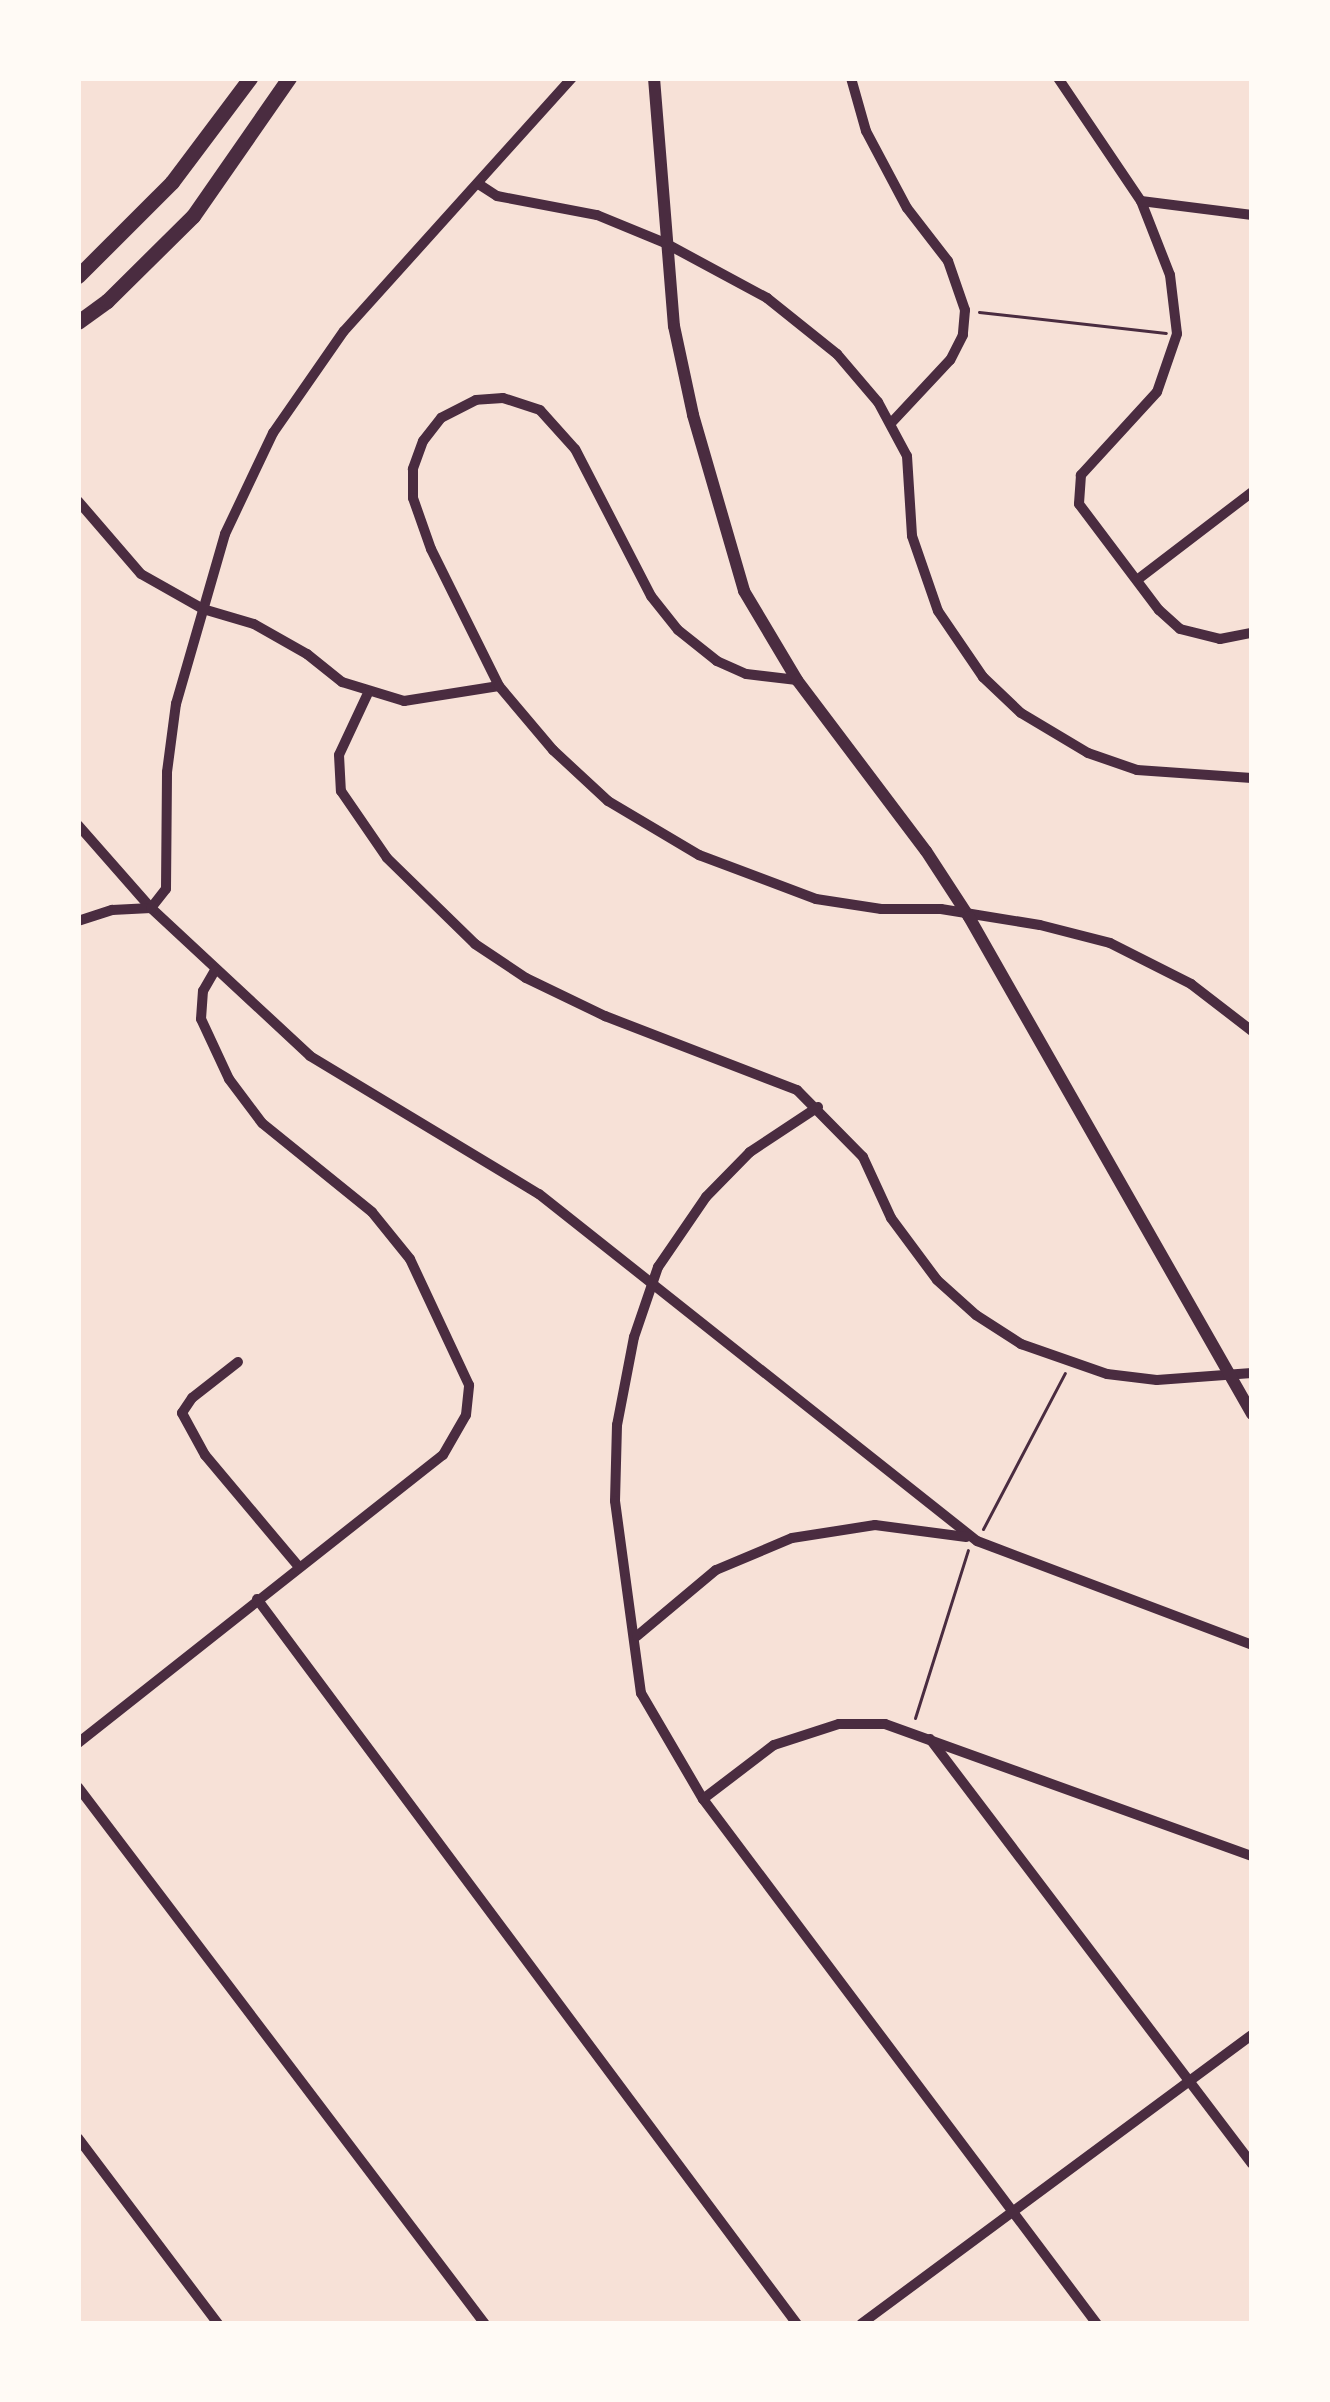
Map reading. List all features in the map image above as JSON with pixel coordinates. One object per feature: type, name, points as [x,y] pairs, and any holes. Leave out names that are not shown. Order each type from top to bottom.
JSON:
[{"type":"main road","points":[[78,276],[172,182],[250,78]]},
{"type":"main road","points":[[78,322],[122,288],[193,216],[290,78]]},
{"type":"street","points":[[78,921],[112,910],[151,908],[166,890],[171,730],[225,534],[273,433],[315,368],[572,78]]},
{"type":"street","points":[[654,78],[674,326],[693,415],[744,591],[797,680],[926,851],[969,917],[1252,1414]]},
{"type":"street","points":[[851,78],[866,131],[907,208],[948,261],[965,310],[963,335],[950,360],[891,422]]},
{"type":"street","points":[[1058,78],[1141,201],[1170,275],[1177,334],[1157,392],[1081,476],[1078,491],[1085,517],[1180,629],[1220,639],[1252,633]]},
{"type":"street","points":[[480,185],[497,196],[597,214],[665,243],[791,314],[838,354],[891,422],[907,456],[910,523],[928,587],[958,645],[1001,696],[1053,735],[1112,763],[1188,778],[1252,778]]},
{"type":"street","points":[[1141,201],[1252,214]]},
{"type":"street","points":[[797,680],[746,674],[717,661],[678,630],[651,596],[574,449],[551,418],[528,404],[489,398],[452,411],[431,429],[417,455],[412,484],[431,549],[499,686],[553,750],[608,801],[700,855],[816,899],[941,910],[1040,925],[1110,943],[1191,984],[1252,1031]]},
{"type":"street","points":[[1138,580],[1252,493]]},
{"type":"street","points":[[78,500],[141,574],[203,609],[254,624],[368,693],[404,701],[499,686]]},
{"type":"street","points":[[368,693],[339,755],[341,791],[387,858],[464,934],[526,978],[570,999],[797,1090],[862,1156],[891,1219],[937,1280],[998,1330],[1107,1374],[1156,1380],[1233,1378],[1252,1372]]},
{"type":"street","points":[[78,825],[151,908],[310,1056],[539,1193],[974,1540]]},
{"type":"street","points":[[78,1743],[443,1455],[466,1415],[469,1385],[410,1259],[372,1212],[262,1123],[229,1079],[201,1019],[203,991],[214,970]]},
{"type":"street","points":[[818,1107],[751,1152],[726,1176],[689,1219],[652,1282],[627,1369],[614,1466],[616,1535],[637,1636],[640,1693],[703,1799],[1097,2324]]},
{"type":"street","points":[[238,1362],[192,1398],[182,1413],[205,1455],[298,1566]]},
{"type":"street","points":[[637,1636],[705,1578],[792,1538],[875,1526],[974,1540],[1252,1645]]},
{"type":"street","points":[[257,1599],[797,2324]]},
{"type":"street","points":[[703,1799],[774,1745],[839,1724],[911,1731],[1252,1856]]},
{"type":"street","points":[[928,1736],[1252,2164]]},
{"type":"street","points":[[78,1787],[485,2324]]},
{"type":"street","points":[[861,2324],[1252,2035]]},
{"type":"street","points":[[78,2138],[218,2324]]},
{"type":"path","points":[[965,310],[1177,334]]},
{"type":"path","points":[[911,1731],[974,1540],[1070,1362]]}]
